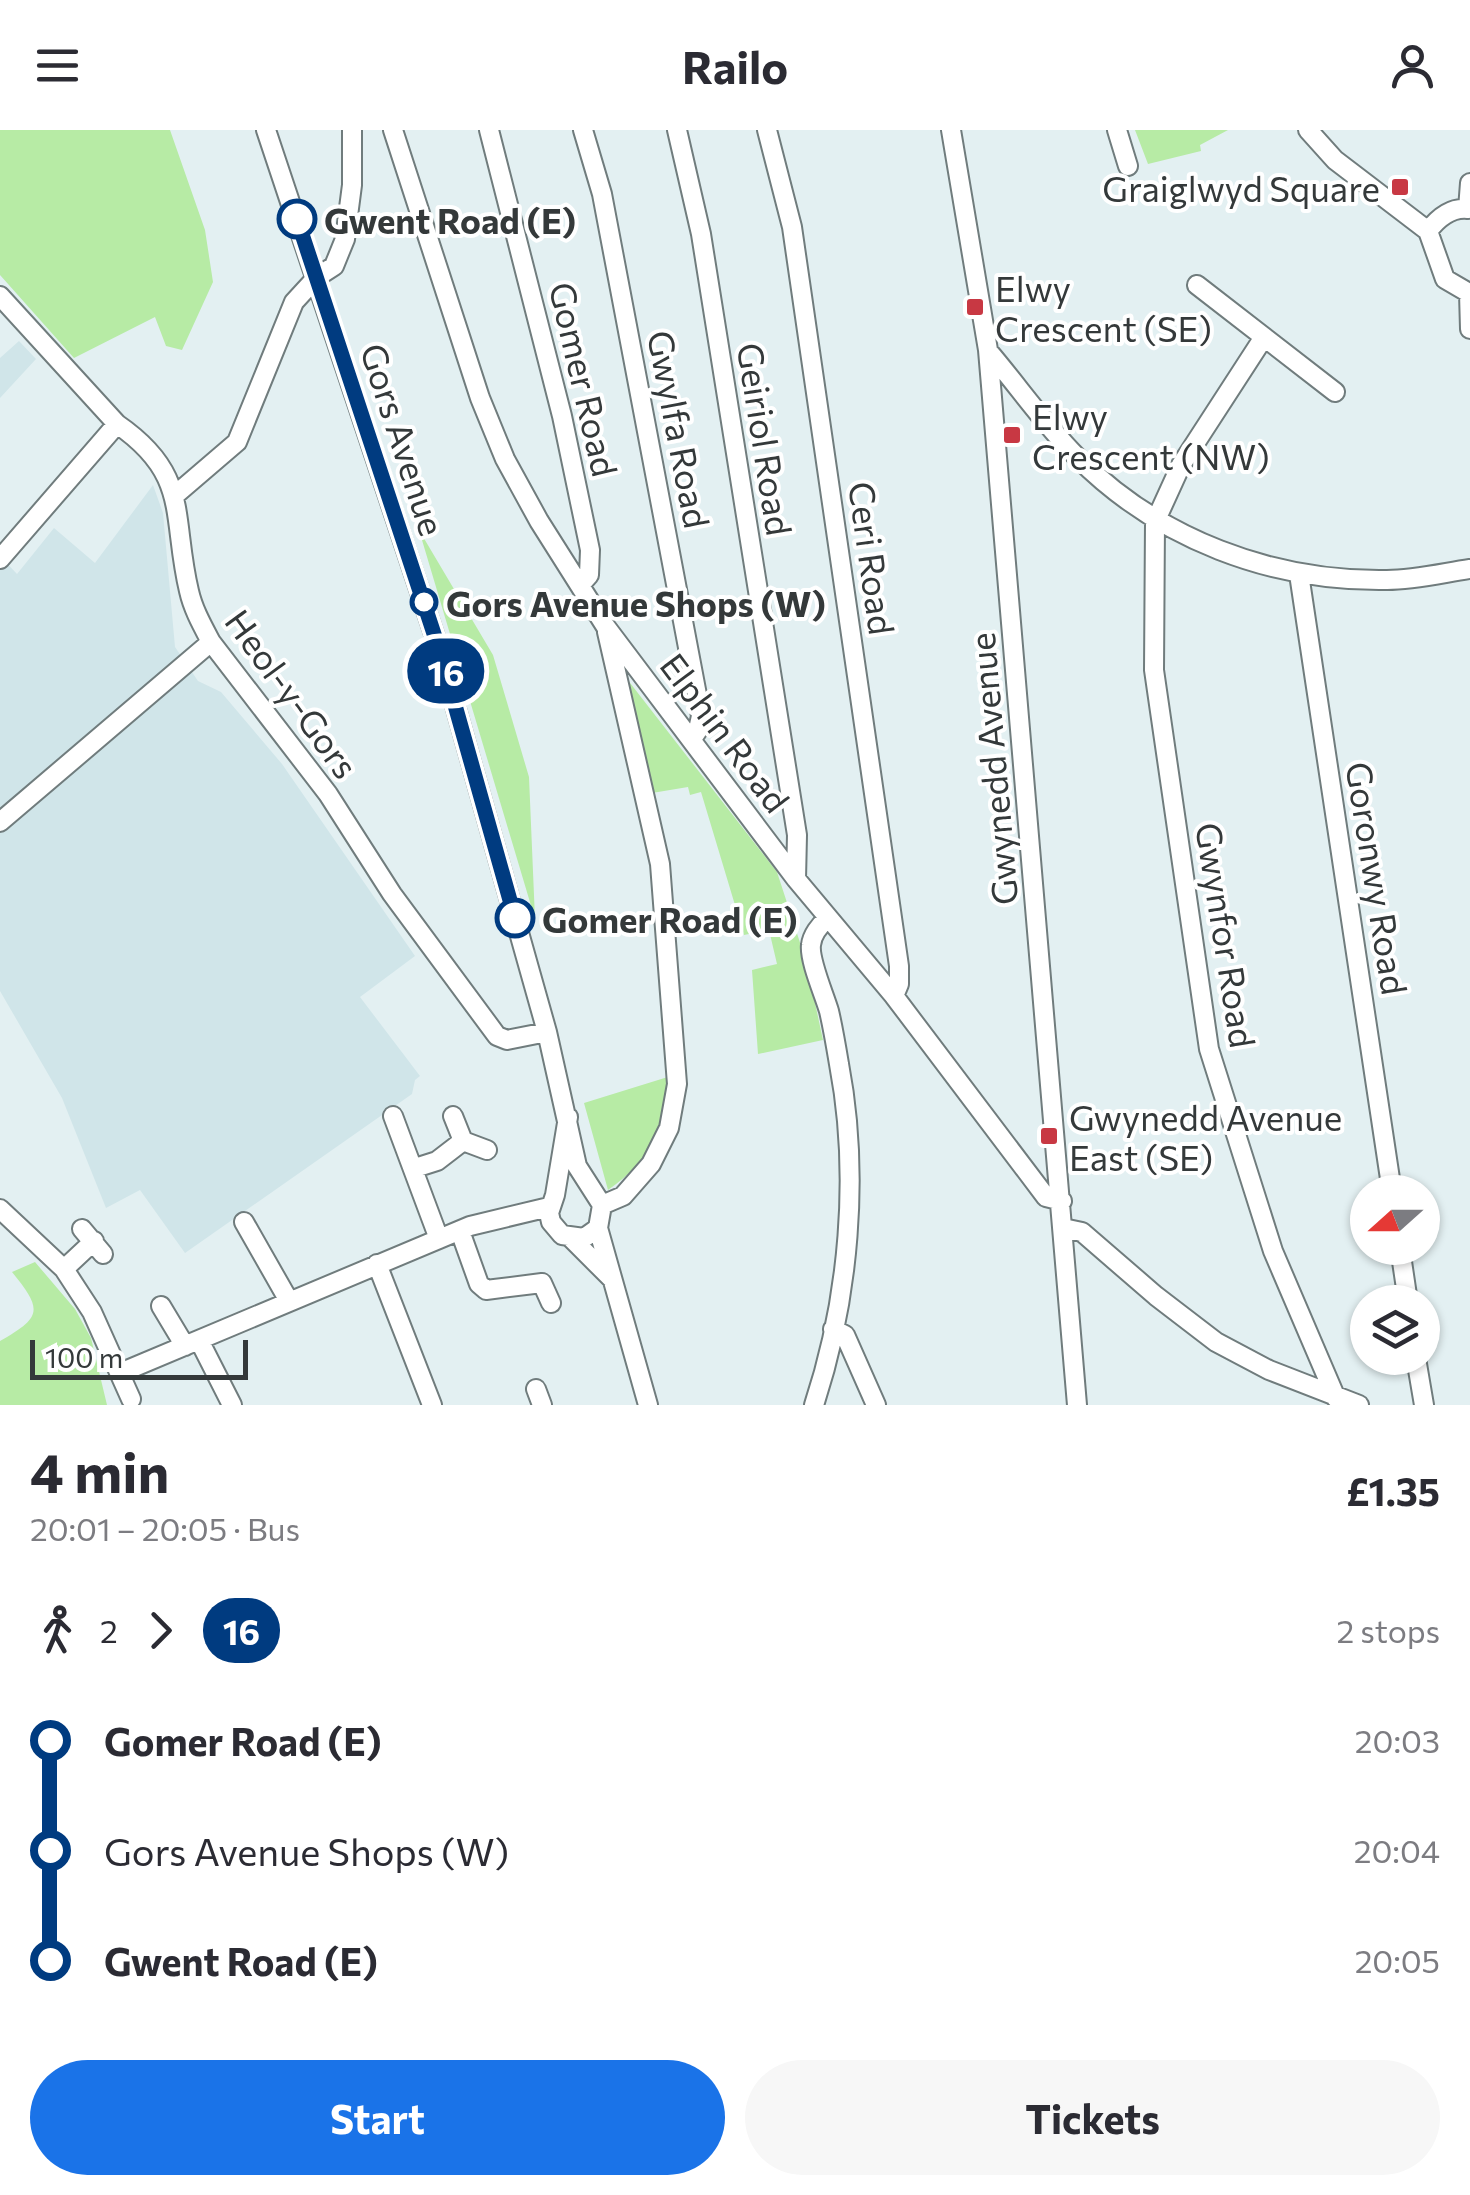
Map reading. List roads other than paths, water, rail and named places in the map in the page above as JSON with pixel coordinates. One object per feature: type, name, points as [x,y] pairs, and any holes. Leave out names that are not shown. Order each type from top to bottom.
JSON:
[{"type":"street","name":"Gors Avenue","points":[[266,130],[440,652],[547,1032],[577,1166],[591,1190]]},
{"type":"street","points":[[174,496],[237,442],[294,302],[317,277],[334,266],[345,239],[352,184],[352,130]]},
{"type":"street","name":"Elphin Road","points":[[393,130],[474,379],[505,459],[539,521],[606,626],[796,879],[894,996],[1046,1198],[1062,1201]]},
{"type":"street","name":"Gomer Road","points":[[489,130],[562,416],[586,531],[589,576],[581,584]]},
{"type":"street","name":"Gwylfa Road","points":[[583,130],[602,194],[702,716],[692,739]]},
{"type":"street","name":"Geiriol Road","points":[[677,130],[700,234],[797,836],[796,879]]},
{"type":"street","name":"Ceri Road","points":[[766,130],[792,227],[880,820],[900,966],[894,996]]},
{"type":"street","name":"Gwynedd Avenue","points":[[952,130],[988,350],[1077,1405]]},
{"type":"street","points":[[1117,130],[1129,155]]},
{"type":"street","points":[[1308,130],[1335,160],[1428,231],[1445,280],[1470,292],[1470,329]]},
{"type":"street","points":[[1428,231],[1439,218],[1460,208],[1469,210],[1470,183]]},
{"type":"street","points":[[1197,285],[1335,392]]},
{"type":"street","name":"Heol-y-Gors","points":[[0,296],[117,424],[156,457],[174,496],[188,590],[211,642],[328,794],[392,894],[497,1036],[508,1040],[547,1032]]},
{"type":"street","points":[[1155,522],[1181,465],[1264,337]]},
{"type":"street","points":[[988,350],[1077,458],[1155,522],[1212,550],[1299,574],[1388,580],[1470,569]]},
{"type":"street","points":[[0,559],[117,424]]},
{"type":"street","name":"Gwynfor Road","points":[[1155,522],[1154,670],[1209,1049],[1273,1251],[1336,1398]]},
{"type":"street","name":"Goronwy Road","points":[[1299,574],[1389,1175]]},
{"type":"street","points":[[602,1206],[623,1196],[651,1164],[669,1128],[677,1084],[660,864],[606,626]]},
{"type":"street","points":[[0,822],[211,642]]},
{"type":"street","points":[[814,1405],[834,1330],[847,1222],[849,1160],[844,1087],[830,1014],[811,946],[827,919]]},
{"type":"street","points":[[452,1116],[463,1141],[487,1150]]},
{"type":"street","points":[[393,1117],[440,1238]]},
{"type":"street","name":"Gors Avenue","points":[[552,1201],[568,1118]]},
{"type":"street","points":[[416,1168],[437,1161],[463,1141]]},
{"type":"street","points":[[120,1373],[440,1238],[483,1222],[511,1218],[552,1201],[573,1185],[591,1190],[602,1206],[598,1228],[648,1405]]},
{"type":"street","points":[[552,1201],[551,1222],[616,1282]]},
{"type":"street","points":[[0,1209],[64,1270],[92,1312],[131,1399]]},
{"type":"street","points":[[511,1218],[584,1238],[598,1228]]},
{"type":"street","points":[[244,1222],[289,1302]]},
{"type":"street","points":[[1063,1228],[1082,1232],[1216,1342],[1269,1370],[1358,1405]]},
{"type":"street","points":[[460,1231],[479,1284],[486,1290],[542,1283],[551,1303]]},
{"type":"street","points":[[64,1270],[93,1241]]},
{"type":"street","points":[[377,1264],[432,1405]]},
{"type":"street","points":[[160,1306],[192,1343],[232,1405]]},
{"type":"street","points":[[834,1330],[845,1335],[876,1405]]},
{"type":"street","points":[[1419,1375],[1424,1405]]},
{"type":"place","name":"Graiglwyd Square","points":[[1400,187]]},
{"type":"place","name":"Gwent Road (E)","points":[[297,219]]},
{"type":"place","name":"Elwy Crescent (SE)","points":[[975,307]]},
{"type":"place","name":"Elwy Crescent (NW)","points":[[1012,435]]},
{"type":"place","name":"Gors Avenue Shops (W)","points":[[424,602]]},
{"type":"place","name":"Gomer Road (E)","points":[[515,918]]},
{"type":"place","name":"Gwynedd Avenue East (SE)","points":[[1049,1136]]}]
